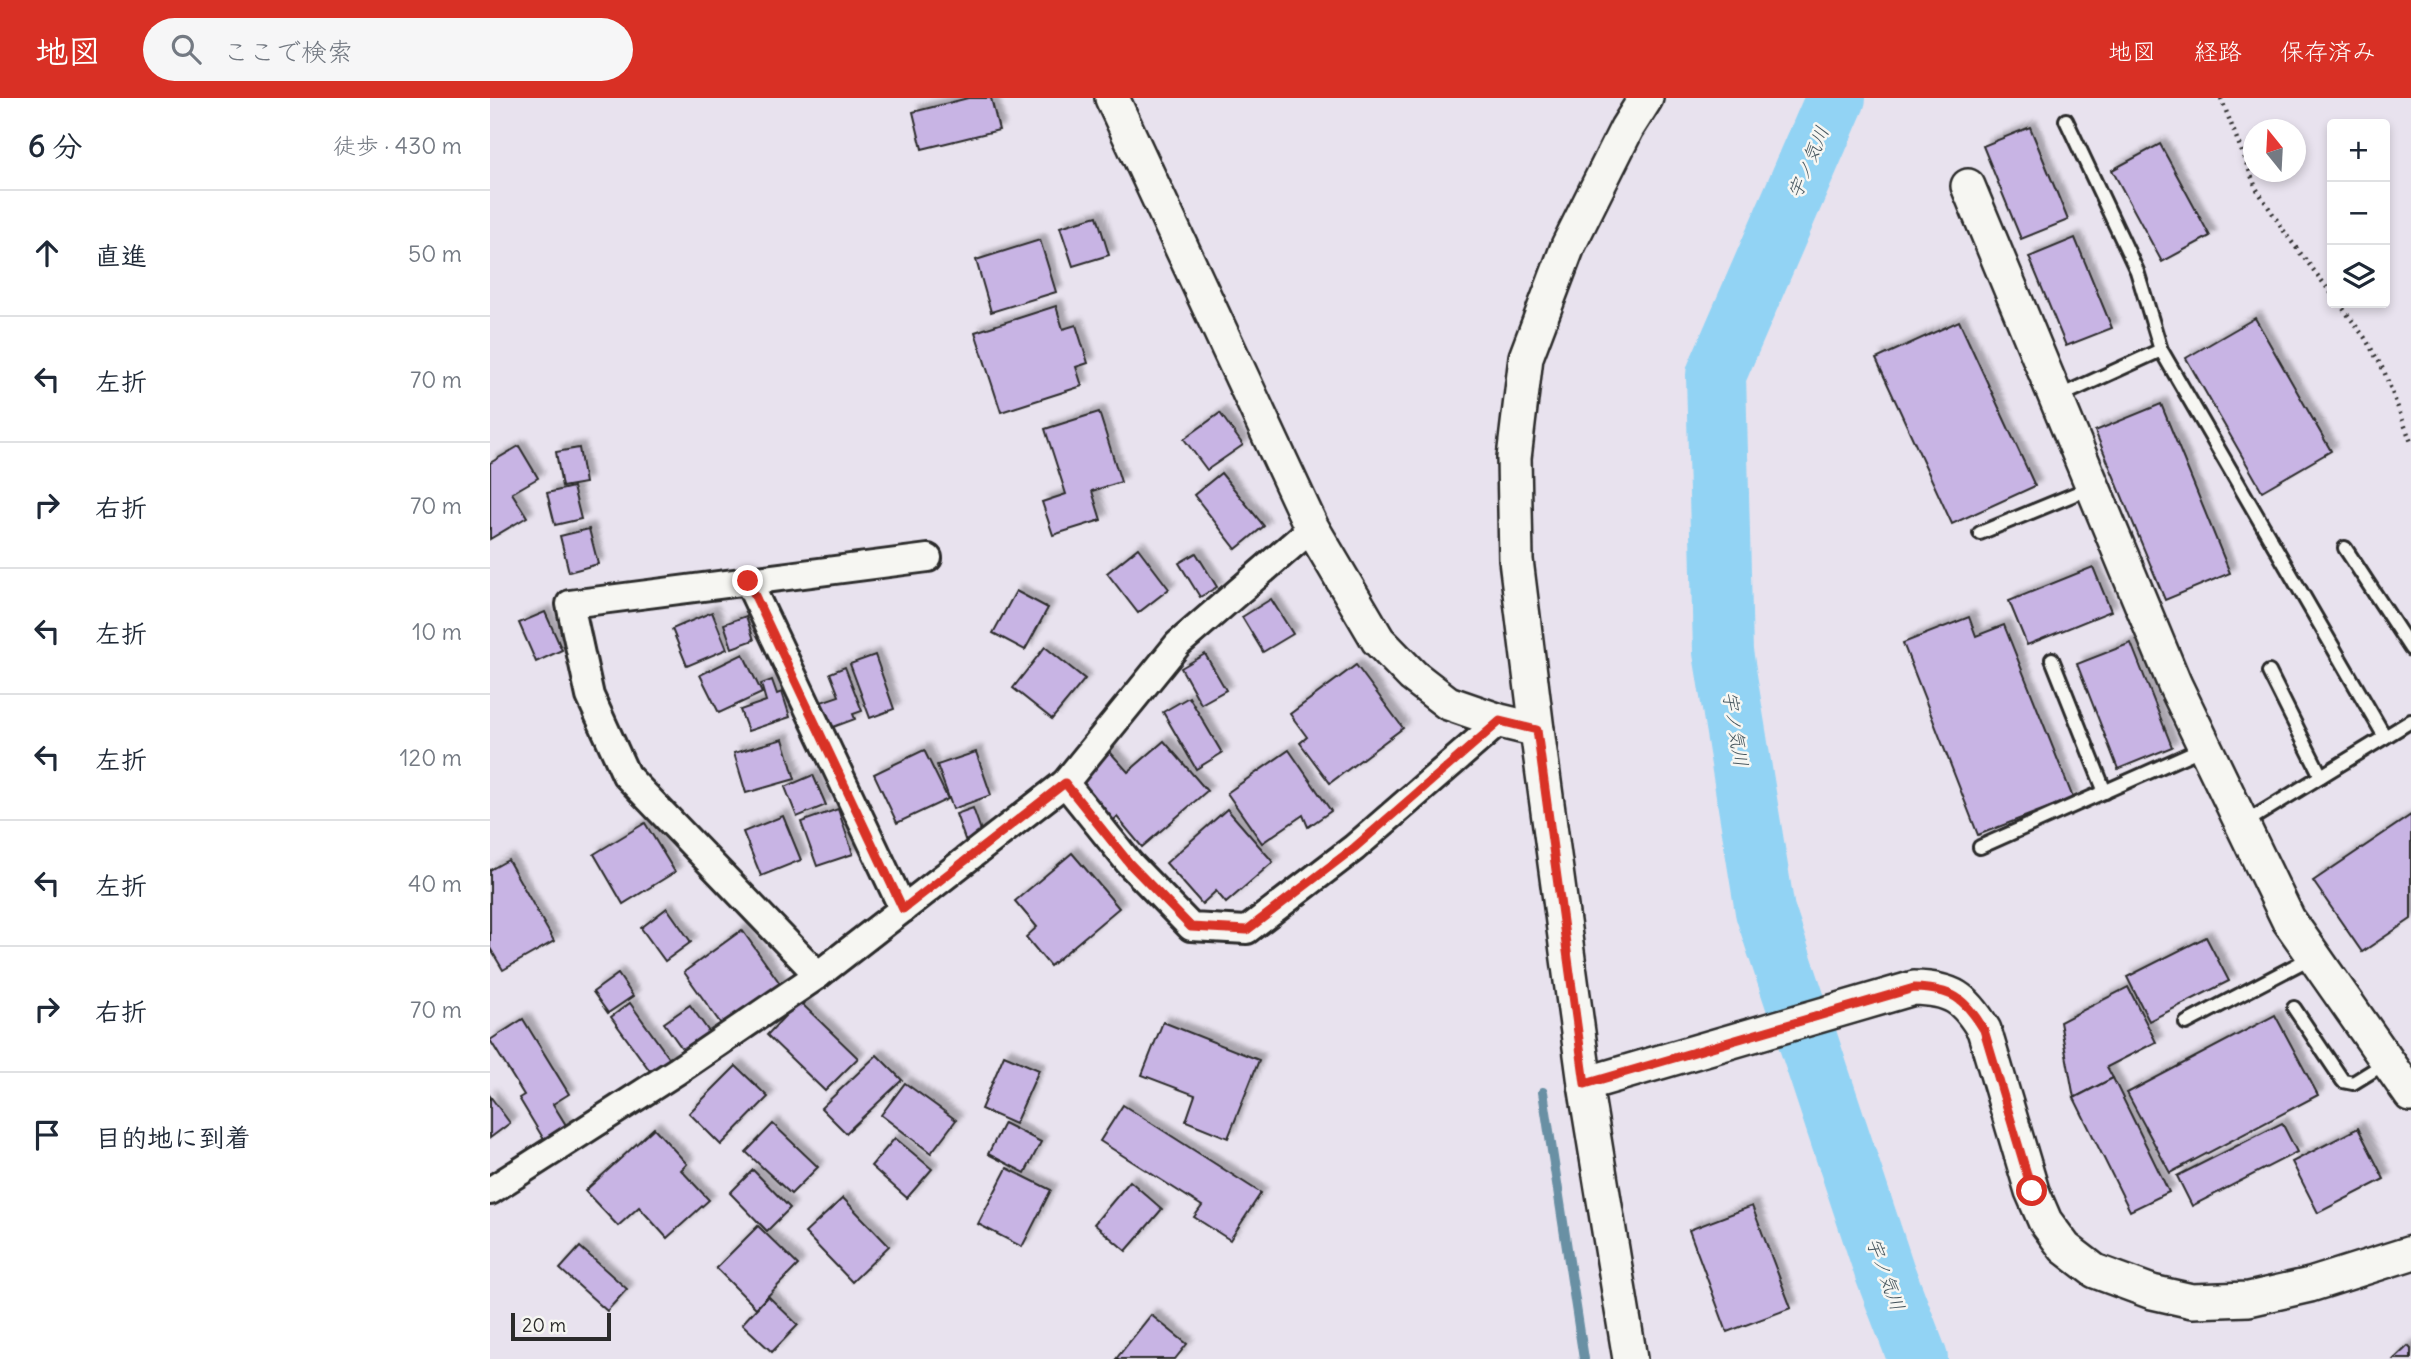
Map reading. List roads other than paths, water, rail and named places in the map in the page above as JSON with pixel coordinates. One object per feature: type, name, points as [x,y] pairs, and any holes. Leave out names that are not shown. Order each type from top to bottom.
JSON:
[{"type":"street","points":[[1112,98],[1312,528],[1378,640],[1413,676],[1448,703],[1500,721],[1537,730]]},
{"type":"street","points":[[1630,1359],[1585,1084],[1537,730],[1516,560],[1514,458],[1526,357],[1568,246],[1627,128],[1646,98]]},
{"type":"street","points":[[1968,186],[2175,685],[2288,919],[2411,1095]]},
{"type":"street","points":[[490,1191],[677,1071],[818,975],[1065,783],[1178,643],[1312,528]]},
{"type":"street","points":[[818,975],[626,775],[590,696],[570,604],[928,558]]},
{"type":"street","points":[[748,581],[903,909]]},
{"type":"street","points":[[1065,783],[1130,864],[1191,927],[1247,930],[1354,848],[1500,721]]},
{"type":"street","points":[[1585,1084],[1914,988],[1938,989],[1958,998],[1974,1012],[1984,1030],[2032,1191],[2045,1221],[2065,1248],[2095,1271],[2152,1292],[2192,1301],[2249,1299],[2310,1285],[2411,1254]]},
{"type":"lane","points":[[2066,120],[2137,271],[2161,350],[2385,737]]},
{"type":"lane","points":[[2056,398],[2161,350]]},
{"type":"lane","points":[[1980,533],[2092,486]]},
{"type":"lane","points":[[2345,548],[2411,649]]},
{"type":"lane","points":[[2052,659],[2105,792]]},
{"type":"lane","points":[[2269,671],[2321,776]]},
{"type":"lane","points":[[2243,824],[2411,720]]},
{"type":"lane","points":[[1980,847],[2205,747]]},
{"type":"lane","points":[[2186,1023],[2314,956]]},
{"type":"lane","points":[[2294,1008],[2343,1081],[2353,1083],[2387,1061]]},
{"type":"waterway","name":"宇ノ気川","points":[[1836,98],[1716,375],[1723,652],[1765,911],[1885,1273],[1918,1359]]},
{"type":"waterway","points":[[1543,1092],[1584,1359]]}]
